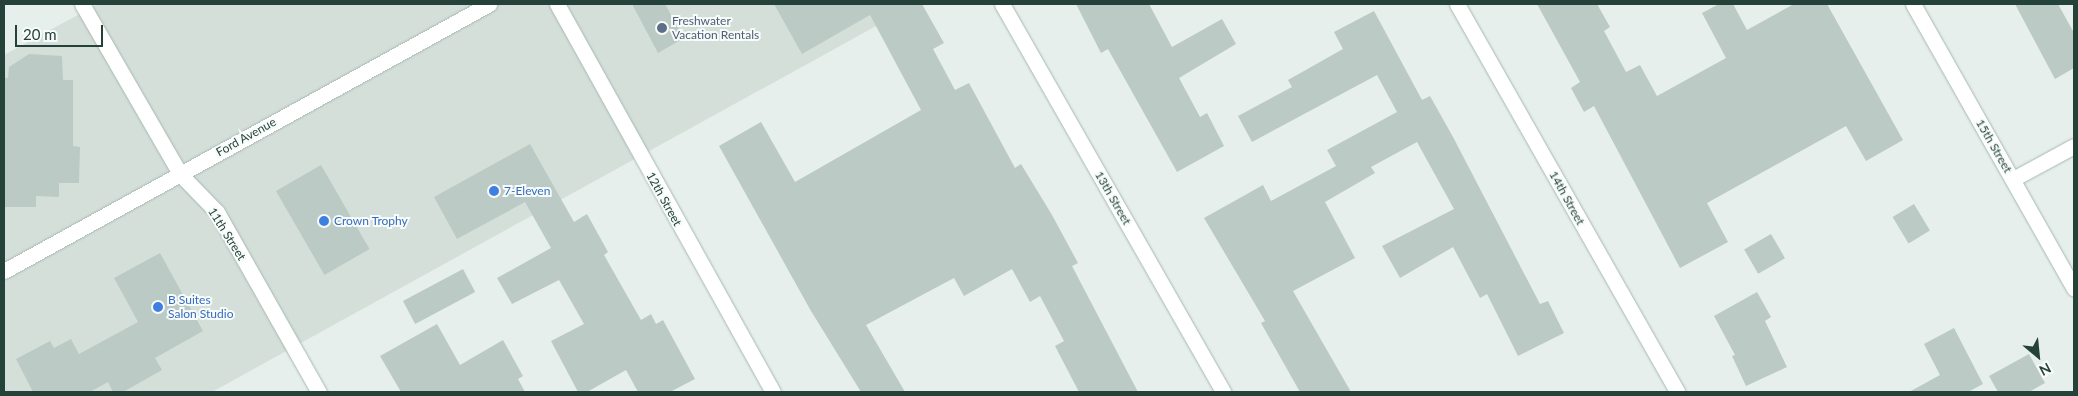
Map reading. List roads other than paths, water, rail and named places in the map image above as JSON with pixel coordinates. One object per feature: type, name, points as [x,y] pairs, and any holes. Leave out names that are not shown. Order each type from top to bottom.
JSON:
[{"type":"street","name":"11th Street","points":[[82,4],[180,174],[217,212],[318,392]]},
{"type":"street","name":"Ford Avenue","points":[[4,271],[489,4]]},
{"type":"street","name":"12th Street","points":[[557,4],[773,392]]},
{"type":"street","name":"13th Street","points":[[1002,4],[1223,392]]},
{"type":"street","name":"14th Street","points":[[1457,4],[1677,392]]},
{"type":"street","name":"15th Street","points":[[1914,4],[2074,289]]},
{"type":"street","points":[[2012,179],[2074,146]]},
{"type":"place","name":"Freshwater Vacation Rentals","points":[[662,28]]},
{"type":"place","name":"7-Eleven","points":[[494,191]]},
{"type":"place","name":"Crown Trophy","points":[[324,221]]},
{"type":"place","name":"B Suites Salon Studio","points":[[158,307]]}]
